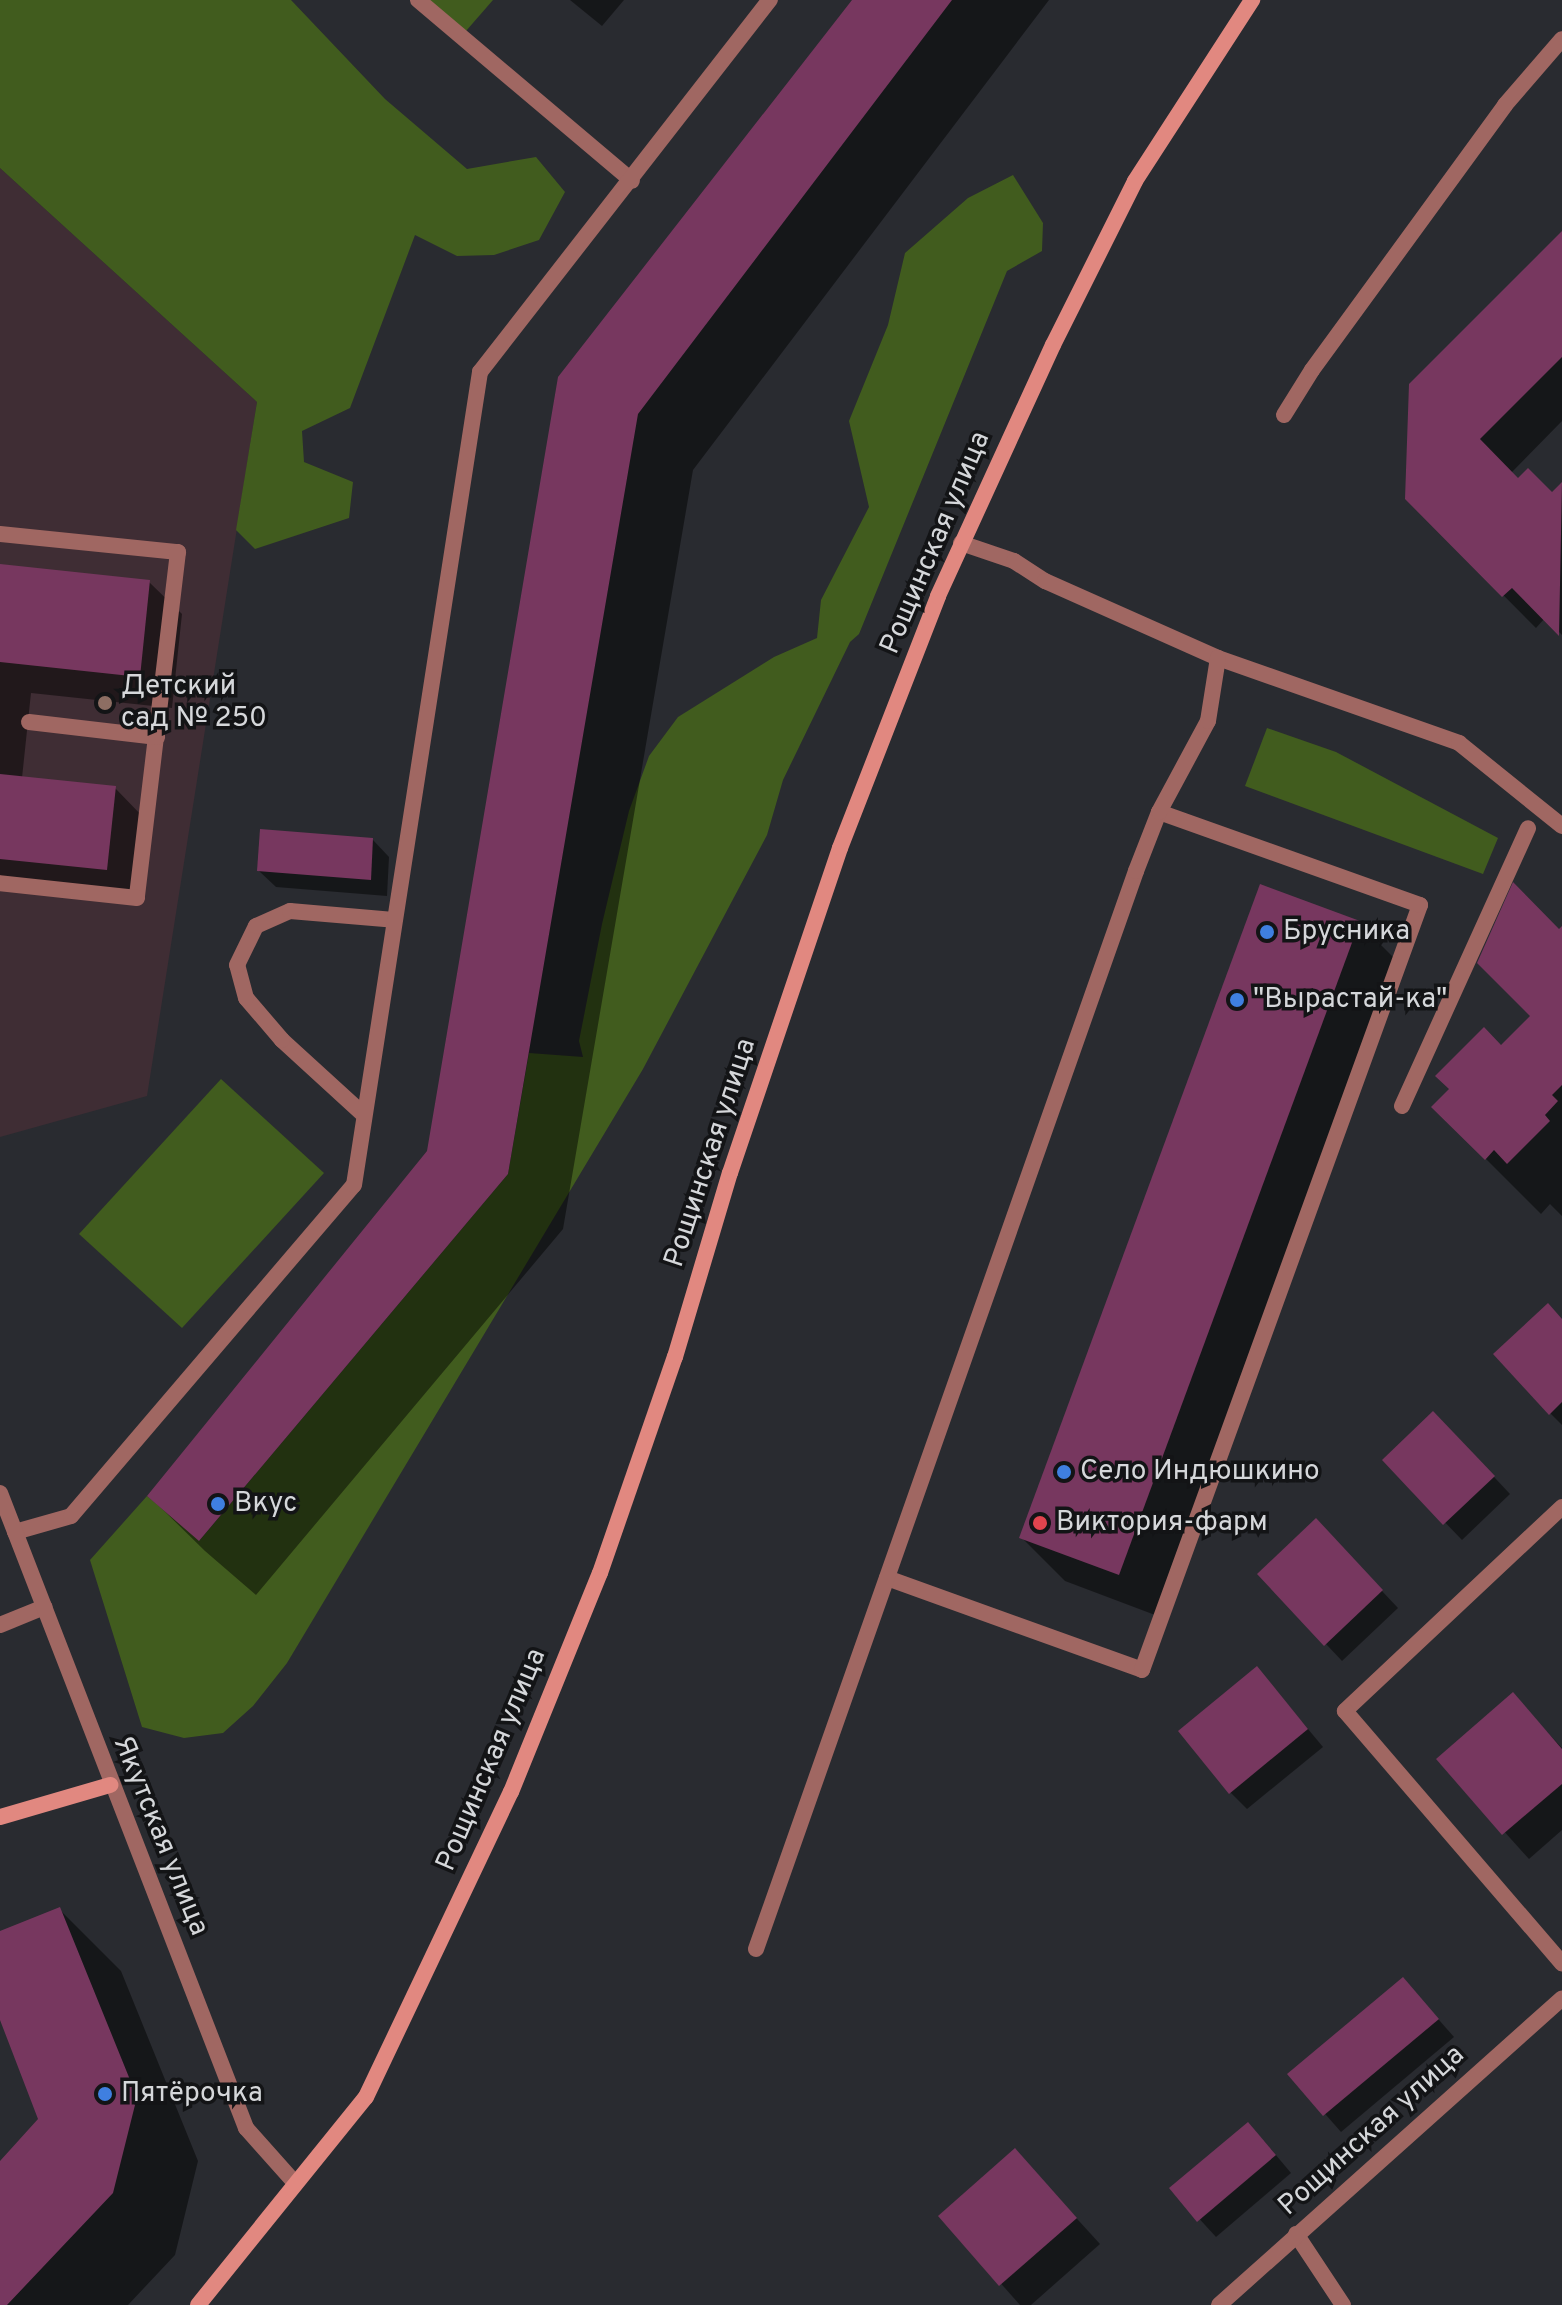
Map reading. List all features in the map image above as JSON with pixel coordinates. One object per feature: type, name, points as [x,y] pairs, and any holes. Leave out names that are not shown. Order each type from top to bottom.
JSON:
[{"type":"street","points":[[418,0],[632,181]]},
{"type":"street","points":[[15,1532],[71,1516],[354,1185],[480,372],[632,181],[770,0]]},
{"type":"street","name":"Рощинская улица","points":[[198,2305],[366,2097],[511,1792],[600,1573],[675,1357],[730,1173],[840,848],[961,543],[1135,181],[1252,0]]},
{"type":"street","points":[[1284,415],[1312,370],[1505,105],[1562,39]]},
{"type":"street","points":[[0,534],[178,552],[137,898],[0,883]]},
{"type":"street","points":[[961,543],[1014,561],[1045,581],[1218,658],[1459,743],[1562,826]]},
{"type":"street","points":[[756,1949],[1159,812],[1208,721],[1218,658]]},
{"type":"street","points":[[29,722],[157,737]]},
{"type":"street","points":[[887,1578],[1142,1670],[1420,905],[1159,812]]},
{"type":"street","points":[[1402,1106],[1528,828]]},
{"type":"street","points":[[364,1115],[282,1040],[246,998],[237,965],[256,926],[290,911],[394,920]]},
{"type":"street","name":"Якутская улица","points":[[0,1493],[110,1785],[246,2128],[295,2183]]},
{"type":"street","points":[[1562,1507],[1345,1711],[1562,1963]]},
{"type":"street","points":[[0,1625],[44,1607]]},
{"type":"street","points":[[0,1817],[110,1785]]},
{"type":"street","name":"Рощинская улица","points":[[1219,2305],[1562,1998]]},
{"type":"street","points":[[1296,2234],[1343,2305]]},
{"type":"shaded area","name":"Детский сад № 250","points":[[0,168],[257,402],[147,1096],[0,1137]]},
{"type":"green space","points":[[0,0],[291,0],[385,99],[467,169],[536,157],[565,192],[539,240],[494,255],[457,256],[415,235],[350,408],[302,431],[304,462],[353,482],[349,518],[255,549],[236,530],[257,402],[0,168]]},
{"type":"green space","points":[[429,0],[493,0],[466,31]]},
{"type":"green space","points":[[1013,175],[1043,223],[1042,251],[1007,271],[859,634],[850,642],[783,780],[767,835],[643,1069],[287,1663],[253,1706],[223,1733],[184,1738],[142,1727],[90,1560],[147,1496],[200,1540],[508,1174],[529,1053],[583,1057],[579,1041],[602,924],[629,811],[649,756],[678,717],[774,657],[817,638],[821,600],[869,507],[849,421],[888,325],[905,253],[968,198]]},
{"type":"green space","points":[[1267,728],[1336,752],[1498,838],[1483,874],[1245,786]]},
{"type":"green space","points":[[221,1079],[324,1173],[182,1328],[79,1234]]},
{"type":"building","points":[[852,0],[952,0],[638,414],[508,1174],[199,1541],[147,1496],[427,1151],[558,377]]},
{"type":"building","points":[[1562,231],[1562,357],[1480,439],[1518,478],[1528,468],[1552,492],[1562,482],[1559,636],[1512,588],[1502,597],[1405,499],[1409,384]]},
{"type":"building","points":[[0,564],[150,580],[140,677],[0,662]]},
{"type":"building","points":[[0,774],[116,786],[107,870],[0,859]]},
{"type":"building","points":[[260,829],[373,838],[371,880],[257,871]]},
{"type":"building","points":[[1513,882],[1559,929],[1562,926],[1562,1085],[1552,1095],[1558,1101],[1545,1115],[1550,1121],[1507,1164],[1494,1150],[1485,1160],[1431,1107],[1449,1089],[1435,1076],[1484,1027],[1501,1045],[1530,1016],[1477,963]]},
{"type":"building","points":[[1260,884],[1360,921],[1119,1575],[1019,1538]]},
{"type":"building","points":[[1548,1303],[1562,1319],[1562,1402],[1549,1415],[1493,1354]]},
{"type":"building","points":[[1433,1411],[1495,1476],[1443,1525],[1382,1460]]},
{"type":"building","points":[[1316,1518],[1383,1590],[1324,1646],[1257,1574]]},
{"type":"building","points":[[1257,1666],[1308,1729],[1229,1794],[1178,1731]]},
{"type":"building","points":[[1513,1692],[1562,1749],[1562,1784],[1502,1835],[1436,1759]]},
{"type":"building","points":[[60,1907],[137,2097],[113,2193],[7,2305],[0,2305],[0,2161],[38,2119],[0,2020],[0,1931]]},
{"type":"building","points":[[1403,1977],[1439,2019],[1323,2116],[1287,2074]]},
{"type":"building","points":[[1248,2122],[1276,2155],[1197,2222],[1169,2188]]},
{"type":"building","points":[[1015,2148],[1077,2218],[999,2286],[938,2216]]},
{"type":"place","name":"Детский сад № 250","points":[[105,703]]},
{"type":"place","name":"Брусника","points":[[1267,932]]},
{"type":"place","name":"\"Вырастай-ка\"","points":[[1237,1000]]},
{"type":"place","name":"Село Индюшкино","points":[[1064,1472]]},
{"type":"place","name":"Вкус","points":[[218,1504]]},
{"type":"place","name":"Виктория-фарм","points":[[1040,1523]]},
{"type":"place","name":"Пятёрочка","points":[[105,2094]]}]
